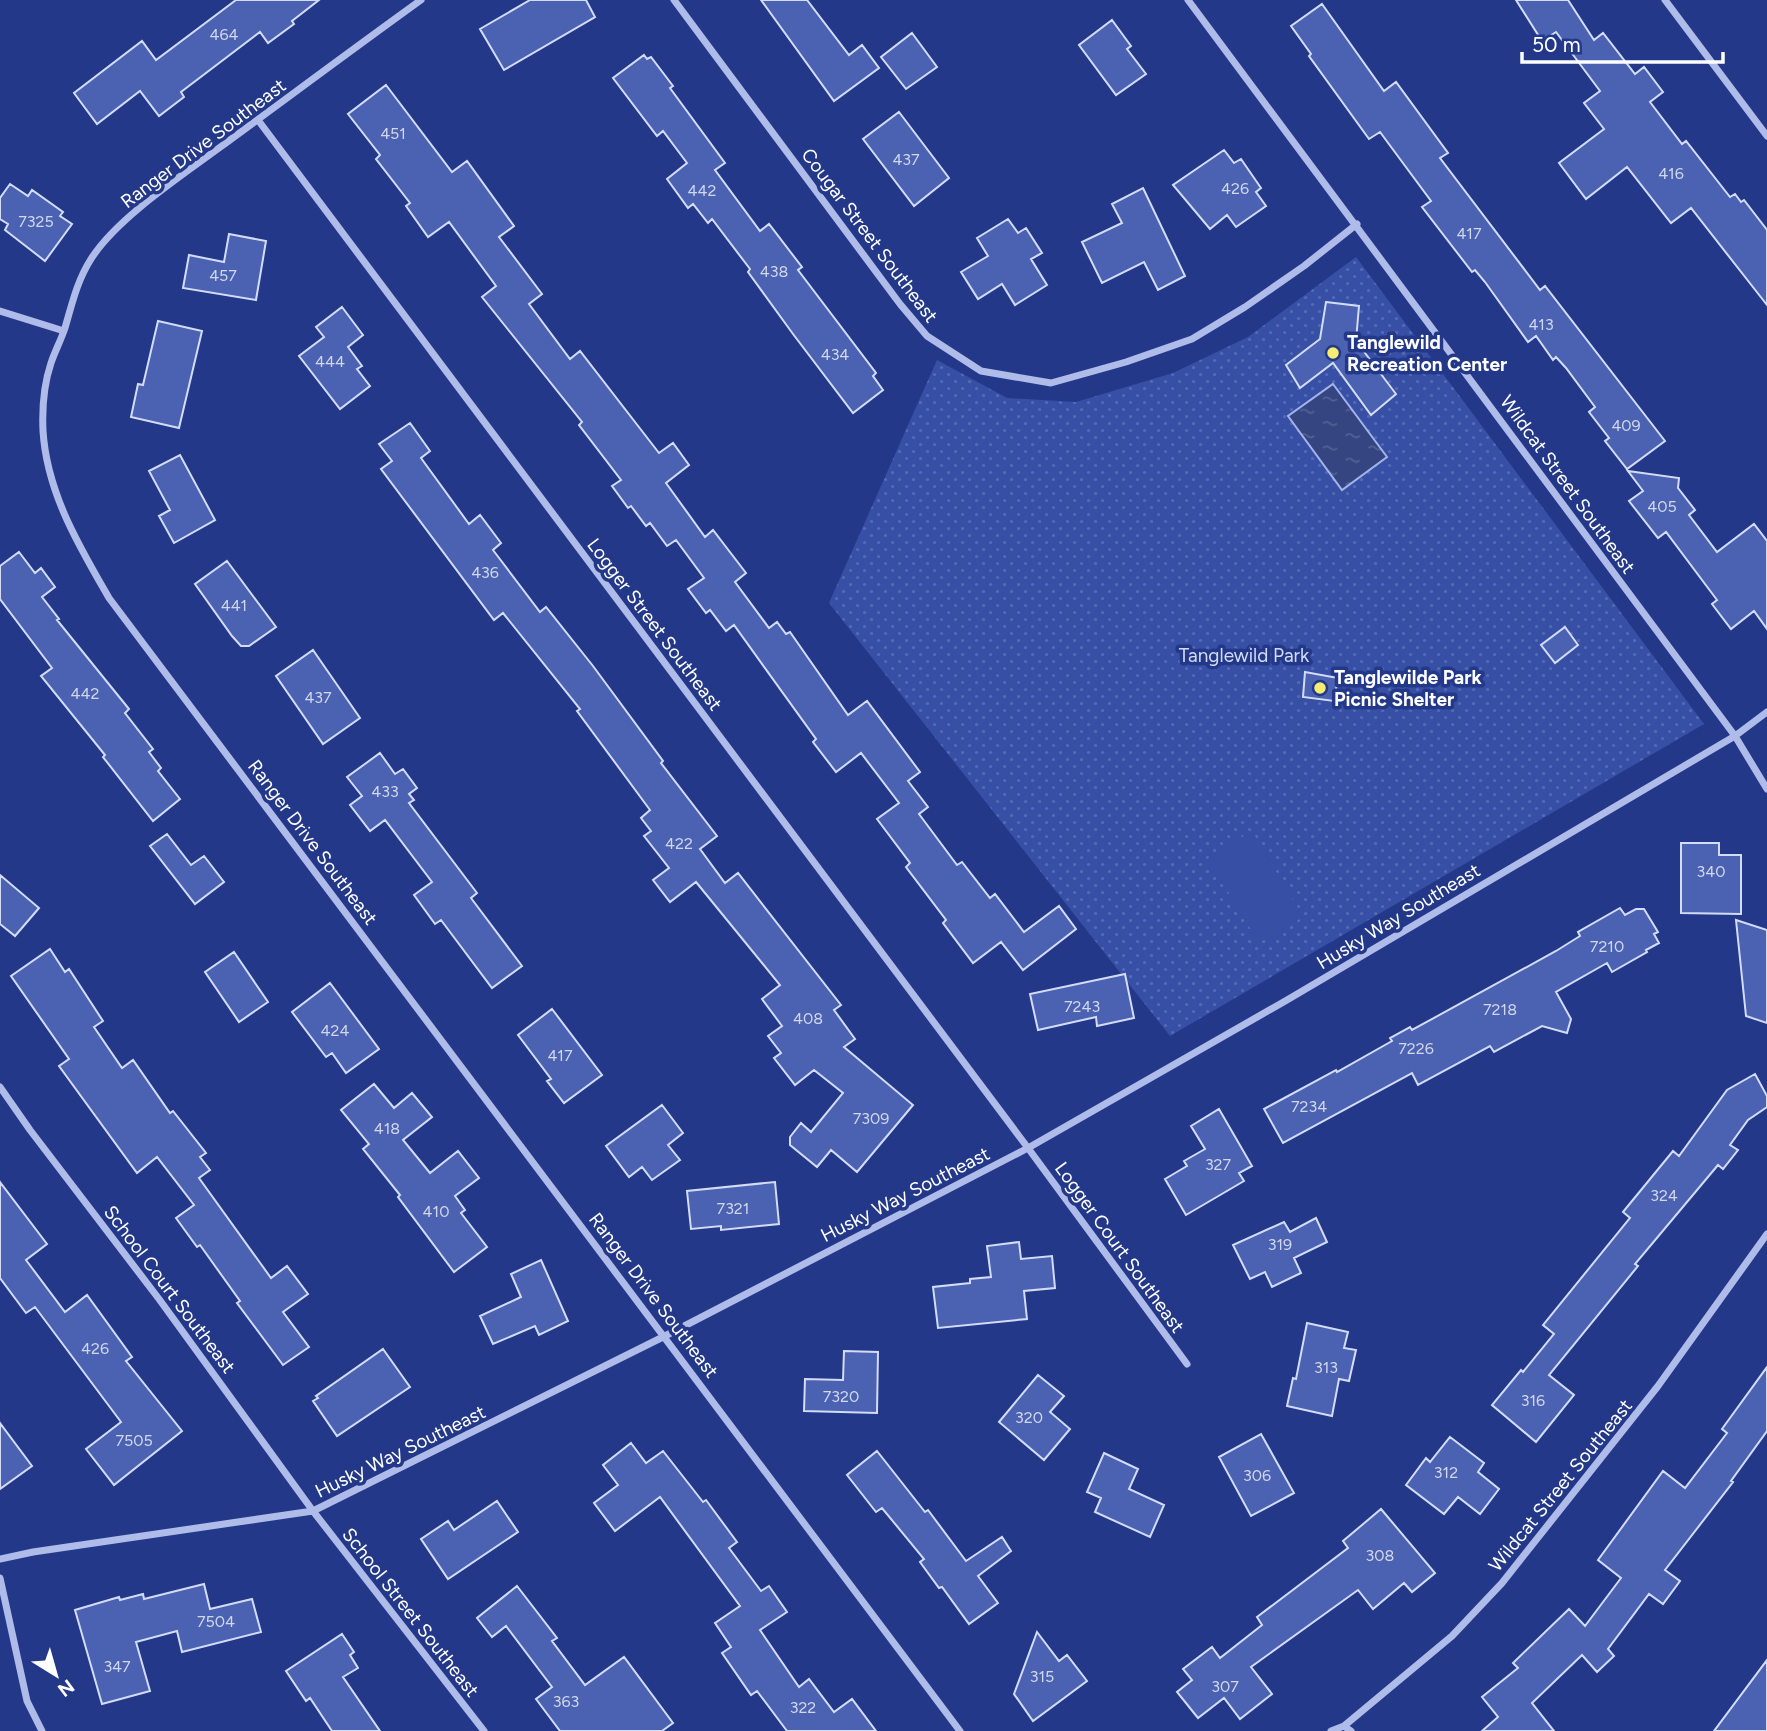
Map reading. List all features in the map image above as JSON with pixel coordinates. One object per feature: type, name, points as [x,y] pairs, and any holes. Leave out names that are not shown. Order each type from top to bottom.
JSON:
[{"type":"street","name":"Ranger Drive Southeast","points":[[421,0],[164,188],[119,228],[92,258],[75,289],[64,331],[51,365],[44,401],[43,432],[56,493],[71,531],[109,598],[960,1731]]},
{"type":"street","name":"Cougar Street Southeast","points":[[674,0],[900,304],[927,335],[981,371],[1051,383],[1126,362],[1192,339],[1304,266],[1357,224]]},
{"type":"street","name":"Wildcat Street Southeast","points":[[1188,0],[1735,736],[1767,789]]},
{"type":"street","points":[[1665,0],[1767,136]]},
{"type":"street","name":"Logger Street Southeast","points":[[258,120],[1028,1148]]},
{"type":"street","points":[[0,311],[64,331]]},
{"type":"street","name":"Husky Way Southeast","points":[[0,1559],[313,1511],[665,1336],[1028,1148],[1287,1000],[1735,736],[1767,712]]},
{"type":"street","name":"School Court Southeast","points":[[0,1087],[313,1511]]},
{"type":"street","name":"Logger Court Southeast","points":[[1028,1148],[1186,1364]]},
{"type":"street","name":"Wildcat Street Southeast","points":[[1344,1726],[1452,1636],[1502,1583],[1658,1386],[1767,1234]]},
{"type":"street","name":"School Street Southeast","points":[[313,1511],[484,1731]]},
{"type":"street","points":[[0,1578],[27,1701],[42,1731]]},
{"type":"street","points":[[1331,1731],[1344,1726],[1351,1731]]},
{"type":"green space","name":"Tanglewild Park","points":[[1356,257],[1704,724],[1170,1036],[829,603],[937,360],[1007,398],[1076,402],[1173,373],[1248,337]]},
{"type":"green space","points":[[1252,831],[1303,917],[1259,943],[1208,858]]},
{"type":"water","points":[[1333,384],[1387,457],[1342,490],[1288,416]]},
{"type":"building","points":[[236,0],[319,0],[292,21],[294,24],[268,43],[260,32],[181,92],[184,97],[159,116],[140,91],[97,124],[74,93],[142,41],[156,60]]},
{"type":"building","points":[[530,0],[586,0],[595,17],[504,70],[480,29]]},
{"type":"building","points":[[761,0],[807,0],[849,55],[862,45],[879,68],[834,101]]},
{"type":"building","points":[[1516,0],[1568,0],[1594,40],[1603,33],[1635,74],[1644,67],[1663,92],[1650,102],[1682,144],[1686,141],[1730,197],[1735,194],[1741,202],[1744,200],[1767,230],[1767,305],[1691,208],[1671,223],[1627,167],[1586,199],[1559,163],[1604,129],[1584,103],[1600,91],[1556,32],[1542,41]]},
{"type":"building","points":[[1322,4],[1384,91],[1396,82],[1448,153],[1440,158],[1540,290],[1545,286],[1665,441],[1627,469],[1605,441],[1609,438],[1589,412],[1595,407],[1566,368],[1556,357],[1553,360],[1536,336],[1528,342],[1485,282],[1475,270],[1472,272],[1422,207],[1431,201],[1380,132],[1369,139],[1309,56],[1311,54],[1291,26]]},
{"type":"building","points":[[1112,20],[1131,46],[1127,49],[1146,74],[1116,95],[1079,45]]},
{"type":"building","points":[[912,33],[937,67],[906,89],[881,57]]},
{"type":"building","points":[[644,55],[647,59],[651,57],[673,86],[670,88],[725,163],[715,170],[760,231],[769,224],[802,267],[798,270],[876,373],[873,376],[883,390],[853,413],[712,219],[708,223],[693,204],[688,208],[667,179],[687,163],[663,131],[657,136],[613,78]]},
{"type":"building","points":[[386,85],[452,172],[467,161],[514,226],[499,237],[542,294],[529,304],[570,359],[580,351],[659,453],[673,443],[689,465],[666,483],[705,537],[713,530],[746,573],[735,582],[769,628],[777,622],[786,634],[790,632],[848,715],[867,701],[920,772],[908,781],[928,807],[919,814],[957,865],[962,862],[990,898],[995,894],[1024,932],[1059,906],[1076,929],[1023,970],[1001,942],[973,963],[943,923],[946,920],[906,867],[910,863],[877,819],[899,803],[861,753],[836,772],[813,742],[816,739],[734,625],[726,631],[710,610],[706,613],[688,589],[704,578],[676,540],[667,546],[650,523],[646,526],[631,506],[628,508],[612,486],[621,480],[579,425],[582,422],[482,297],[496,286],[449,222],[428,237],[406,206],[410,203],[376,159],[380,155],[348,114]]},
{"type":"building","points":[[899,112],[949,178],[914,206],[863,139]]},
{"type":"building","points":[[1224,150],[1234,163],[1241,159],[1261,188],[1256,192],[1266,206],[1236,227],[1227,215],[1210,229],[1173,185]]},
{"type":"building","points":[[10,184],[28,196],[32,190],[63,212],[60,216],[72,224],[45,261],[5,230],[8,224],[0,219],[0,198]]},
{"type":"building","points":[[1143,188],[1185,276],[1158,290],[1144,262],[1102,283],[1082,242],[1122,223],[1112,204]]},
{"type":"building","points":[[1008,219],[1018,233],[1026,228],[1042,253],[1031,259],[1047,285],[1015,305],[1002,284],[978,299],[961,272],[988,256],[977,238]]},
{"type":"building","points":[[229,234],[266,241],[256,300],[183,288],[189,255],[224,262]]},
{"type":"building","name":"Tanglewild Recreation Center","points":[[1326,302],[1359,306],[1356,341],[1396,394],[1371,415],[1333,363],[1300,388],[1286,365],[1320,339]]},
{"type":"building","points":[[342,307],[363,335],[348,347],[362,366],[357,369],[370,386],[340,409],[299,356],[324,337],[316,327]]},
{"type":"building","points":[[158,321],[202,331],[179,428],[131,417],[138,384],[143,385]]},
{"type":"building","points":[[410,423],[430,451],[421,458],[469,524],[480,515],[501,543],[493,550],[540,612],[546,607],[593,666],[663,761],[661,763],[717,836],[700,849],[725,883],[738,873],[841,1005],[834,1010],[855,1039],[844,1047],[913,1105],[857,1172],[831,1150],[817,1167],[790,1145],[790,1137],[801,1123],[811,1132],[843,1093],[814,1070],[795,1085],[774,1058],[781,1053],[768,1036],[782,1026],[762,999],[780,985],[696,882],[670,902],[653,880],[669,868],[644,836],[651,831],[641,818],[650,810],[577,711],[580,709],[503,613],[494,620],[381,469],[392,461],[379,444]]},
{"type":"building","points":[[180,455],[215,520],[174,543],[159,516],[170,510],[149,471]]},
{"type":"building","points":[[1628,471],[1679,478],[1678,488],[1695,510],[1689,515],[1717,552],[1754,524],[1767,541],[1767,629],[1754,611],[1731,629],[1712,604],[1717,600],[1666,532],[1658,538],[1629,501],[1643,491]]},
{"type":"building","points":[[19,552],[35,573],[41,568],[55,587],[42,597],[59,619],[57,620],[129,709],[125,713],[153,749],[149,752],[161,768],[158,771],[180,799],[153,821],[103,757],[105,755],[41,676],[52,668],[0,599],[0,566]]},
{"type":"building","points":[[227,561],[276,627],[249,646],[241,646],[232,636],[195,584]]},
{"type":"building","points":[[1565,627],[1578,645],[1555,663],[1541,645]]},
{"type":"building","points":[[313,650],[360,718],[323,744],[276,676]]},
{"type":"building","name":"Tanglewilde Park Picnic Shelter","points":[[1305,672],[1338,678],[1334,701],[1303,697]]},
{"type":"building","points":[[380,753],[395,774],[403,769],[417,788],[409,794],[414,800],[409,803],[477,893],[471,898],[522,966],[492,988],[441,920],[435,924],[414,895],[432,882],[385,820],[370,831],[350,805],[362,796],[347,777]]},
{"type":"building","points":[[167,834],[191,865],[204,856],[224,882],[195,904],[150,846]]},
{"type":"building","points":[[1681,843],[1719,843],[1719,855],[1741,855],[1741,914],[1681,913]]},
{"type":"building","points":[[0,875],[39,908],[15,936],[0,924]]},
{"type":"building","points":[[1620,908],[1625,915],[1636,909],[1644,909],[1658,932],[1654,934],[1659,943],[1612,972],[1607,963],[1556,992],[1571,1019],[1567,1033],[1542,1026],[1494,1052],[1490,1046],[1418,1085],[1412,1073],[1283,1143],[1264,1109],[1336,1070],[1337,1072],[1392,1041],[1390,1038],[1410,1027],[1412,1030],[1556,951],[1580,936],[1578,932]]},
{"type":"building","points":[[1736,920],[1767,930],[1767,1023],[1746,1016]]},
{"type":"building","points":[[50,949],[65,972],[69,969],[103,1021],[94,1027],[122,1068],[133,1060],[170,1113],[173,1111],[206,1153],[200,1157],[210,1170],[199,1178],[271,1278],[287,1266],[308,1294],[283,1312],[309,1347],[283,1365],[237,1303],[240,1301],[200,1245],[197,1247],[176,1218],[194,1205],[157,1157],[137,1173],[59,1066],[69,1059],[11,976]]},
{"type":"building","points":[[234,952],[268,1002],[239,1022],[205,972]]},
{"type":"building","points":[[1125,974],[1134,1018],[1097,1026],[1096,1017],[1038,1030],[1030,994]]},
{"type":"building","points":[[330,983],[379,1049],[346,1073],[332,1053],[326,1057],[292,1012]]},
{"type":"building","points":[[552,1009],[602,1075],[564,1103],[547,1081],[551,1079],[518,1035]]},
{"type":"building","points":[[1755,1074],[1767,1096],[1767,1107],[1748,1120],[1730,1145],[1738,1150],[1723,1169],[1718,1165],[1635,1264],[1638,1266],[1549,1375],[1574,1395],[1536,1442],[1492,1405],[1554,1334],[1543,1325],[1630,1218],[1623,1212],[1673,1151],[1679,1156],[1727,1090]]},
{"type":"building","points":[[374,1084],[394,1108],[412,1093],[432,1117],[403,1140],[430,1173],[458,1151],[479,1178],[455,1196],[465,1210],[461,1213],[487,1247],[454,1272],[398,1197],[400,1195],[363,1149],[369,1144],[341,1110]]},
{"type":"building","points":[[662,1105],[683,1133],[668,1145],[680,1160],[652,1180],[642,1167],[629,1177],[606,1146]]},
{"type":"building","points":[[1219,1109],[1252,1166],[1239,1173],[1244,1181],[1186,1215],[1165,1179],[1187,1166],[1184,1161],[1205,1149],[1191,1126]]},
{"type":"building","points":[[0,1182],[47,1244],[26,1260],[65,1312],[87,1295],[132,1357],[126,1361],[182,1431],[114,1485],[86,1449],[121,1422],[35,1307],[26,1313],[0,1278]]},
{"type":"building","points":[[775,1182],[779,1224],[721,1230],[721,1226],[691,1229],[687,1191]]},
{"type":"building","points":[[1316,1218],[1327,1242],[1294,1258],[1301,1273],[1272,1287],[1265,1272],[1250,1279],[1233,1245],[1284,1222],[1290,1232]]},
{"type":"building","points":[[1019,1242],[1021,1259],[1052,1256],[1055,1288],[1024,1291],[1027,1319],[938,1328],[933,1287],[970,1283],[970,1279],[991,1277],[987,1246]]},
{"type":"building","points":[[541,1260],[568,1321],[539,1335],[535,1326],[493,1344],[480,1316],[521,1297],[511,1274]]},
{"type":"building","points":[[1307,1323],[1348,1332],[1344,1348],[1356,1350],[1349,1381],[1339,1379],[1332,1416],[1287,1406],[1293,1378],[1296,1379]]},
{"type":"building","points":[[383,1349],[410,1387],[337,1436],[313,1401],[318,1398],[316,1396]]},
{"type":"building","points":[[844,1351],[878,1352],[877,1413],[804,1411],[805,1379],[843,1380]]},
{"type":"building","points":[[1767,1367],[1767,1431],[1731,1481],[1733,1482],[1665,1570],[1680,1581],[1663,1604],[1649,1594],[1608,1649],[1614,1656],[1597,1672],[1582,1655],[1532,1703],[1554,1731],[1482,1731],[1498,1717],[1482,1697],[1518,1668],[1513,1663],[1569,1609],[1585,1626],[1621,1578],[1598,1560],[1663,1471],[1685,1488],[1727,1433],[1722,1429]]},
{"type":"building","points":[[1038,1375],[1064,1396],[1050,1412],[1070,1429],[1044,1460],[999,1422]]},
{"type":"building","points":[[0,1423],[32,1466],[0,1489]]},
{"type":"building","points":[[1261,1434],[1294,1493],[1251,1516],[1219,1457]]},
{"type":"building","points":[[1450,1437],[1484,1463],[1478,1472],[1499,1489],[1480,1514],[1458,1497],[1444,1514],[1406,1485],[1426,1458],[1430,1462]]},
{"type":"building","points":[[631,1443],[646,1463],[663,1451],[703,1502],[706,1500],[737,1542],[729,1548],[761,1591],[769,1586],[787,1612],[760,1630],[799,1687],[809,1679],[834,1712],[852,1699],[876,1731],[787,1731],[757,1691],[751,1695],[722,1653],[731,1647],[715,1623],[740,1606],[660,1497],[615,1531],[594,1503],[618,1485],[603,1465]]},
{"type":"building","points":[[877,1451],[925,1512],[928,1510],[966,1561],[1002,1537],[1011,1551],[978,1576],[998,1603],[969,1624],[920,1562],[924,1559],[882,1508],[876,1512],[847,1475]]},
{"type":"building","points":[[1104,1453],[1138,1469],[1129,1489],[1164,1505],[1150,1537],[1095,1512],[1101,1498],[1087,1492]]},
{"type":"building","points":[[497,1501],[518,1532],[448,1579],[421,1539],[448,1521],[454,1530]]},
{"type":"building","points":[[1381,1509],[1435,1573],[1412,1592],[1404,1583],[1373,1609],[1358,1590],[1251,1667],[1272,1694],[1240,1719],[1224,1698],[1198,1718],[1177,1692],[1192,1680],[1183,1669],[1212,1647],[1220,1658],[1262,1625],[1257,1617],[1348,1548],[1343,1541]]},
{"type":"building","points":[[204,1584],[210,1609],[252,1599],[261,1632],[182,1652],[177,1631],[136,1642],[150,1691],[102,1704],[75,1610],[119,1597],[120,1600],[143,1594],[144,1599]]},
{"type":"building","points":[[517,1586],[557,1638],[552,1641],[585,1685],[624,1657],[673,1723],[662,1731],[560,1731],[536,1699],[552,1687],[506,1626],[492,1637],[477,1618]]},
{"type":"building","points":[[1037,1632],[1059,1661],[1067,1655],[1087,1681],[1033,1721],[1014,1694]]},
{"type":"building","points":[[342,1634],[354,1652],[350,1655],[358,1668],[343,1677],[380,1731],[332,1731],[310,1698],[306,1701],[286,1671]]},
{"type":"building","points":[[1767,1660],[1767,1731],[1714,1731]]},
{"type":"place","name":"Tanglewild Recreation Center","points":[[1333,353]]},
{"type":"place","name":"Tanglewilde Park Picnic Shelter","points":[[1320,688]]}]
